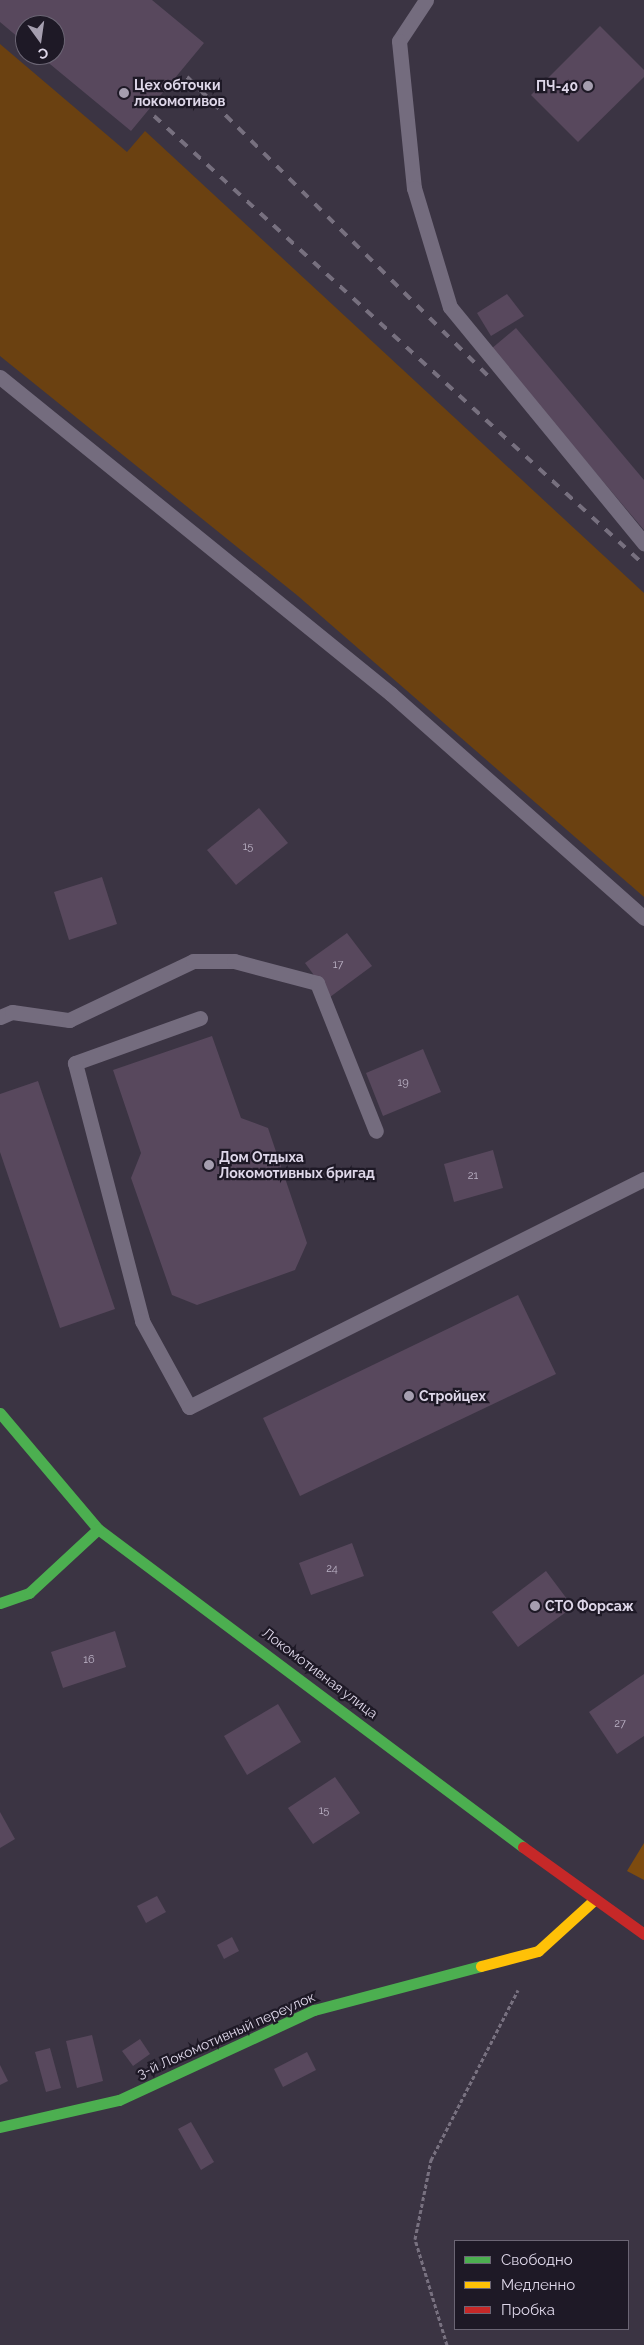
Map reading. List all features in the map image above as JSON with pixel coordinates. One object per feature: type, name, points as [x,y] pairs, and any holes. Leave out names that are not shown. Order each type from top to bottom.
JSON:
[{"type":"street","name":"Локомотивная улица","points":[[0,1413],[98,1529],[259,1646],[593,1901],[644,1934]]},
{"type":"street","points":[[0,1603],[29,1593],[98,1529]]},
{"type":"street","name":"3-й Локомотивный переулок","points":[[0,2126],[119,2100],[314,2010],[538,1951],[593,1901]]},
{"type":"lane","points":[[426,0],[399,41],[414,188],[450,307],[644,543]]},
{"type":"lane","points":[[0,377],[391,694],[644,918]]},
{"type":"lane","points":[[0,1017],[12,1012],[69,1020],[193,961],[234,961],[316,983],[376,1131]]},
{"type":"lane","points":[[200,1018],[75,1063],[142,1321],[189,1407],[644,1179]]},
{"type":"path","points":[[447,2345],[415,2239],[431,2160],[538,1951]]},
{"type":"shaded area","points":[[0,44],[15,57],[15,65],[25,65],[127,152],[145,131],[644,593],[644,897],[298,596],[0,356]]},
{"type":"shaded area","points":[[644,1843],[644,1880],[627,1871]]},
{"type":"building","name":"Цех обточки локомотивов","points":[[0,0],[152,0],[204,43],[131,131],[51,65],[65,65],[65,15],[15,15],[15,35],[0,22]]},
{"type":"building","name":"ПЧ-40","points":[[600,26],[644,70],[644,77],[578,142],[531,95]]},
{"type":"building","points":[[507,294],[524,316],[491,336],[477,313]]},
{"type":"building","points":[[516,328],[644,480],[644,530],[491,349]]},
{"type":"building","points":[[259,808],[288,843],[236,885],[207,850]]},
{"type":"building","points":[[102,877],[117,924],[69,940],[54,892]]},
{"type":"building","points":[[347,933],[372,966],[330,997],[305,963]]},
{"type":"building","name":"Дом Отдыха Локомотивных бригад","points":[[212,1036],[241,1118],[268,1128],[307,1243],[295,1270],[197,1305],[172,1295],[131,1178],[141,1153],[113,1070]]},
{"type":"building","points":[[423,1049],[441,1092],[383,1116],[366,1073]]},
{"type":"building","points":[[38,1081],[115,1309],[60,1328],[0,1152],[0,1094]]},
{"type":"building","points":[[493,1150],[503,1188],[454,1202],[444,1164]]},
{"type":"building","name":"Стройцех","points":[[518,1295],[556,1374],[300,1496],[263,1418]]},
{"type":"building","points":[[352,1543],[364,1576],[311,1595],[299,1563]]},
{"type":"building","points":[[546,1571],[573,1607],[518,1647],[492,1612]]},
{"type":"building","points":[[115,1631],[126,1667],[63,1688],[51,1652]]},
{"type":"building","points":[[644,1674],[644,1736],[617,1754],[589,1712]]},
{"type":"building","points":[[278,1704],[301,1742],[247,1775],[224,1736]]},
{"type":"building","points":[[335,1777],[360,1813],[313,1844],[288,1808]]},
{"type":"building","points":[[0,1812],[15,1839],[0,1848]]},
{"type":"building","points":[[157,1896],[166,1912],[146,1923],[137,1906]]},
{"type":"building","points":[[232,1937],[239,1951],[224,1959],[217,1945]]},
{"type":"building","points":[[92,2035],[103,2081],[77,2088],[66,2041]]},
{"type":"building","points":[[140,2039],[150,2054],[133,2066],[122,2051]]},
{"type":"building","points":[[50,2048],[61,2088],[46,2092],[35,2052]]},
{"type":"building","points":[[307,2052],[316,2070],[283,2087],[274,2069]]},
{"type":"building","points":[[0,2065],[8,2081],[0,2085]]},
{"type":"building","points":[[191,2122],[214,2162],[201,2170],[178,2129]]},
{"type":"railway","points":[[187,77],[488,376]]},
{"type":"railway","points":[[154,116],[641,562]]},
{"type":"traffic: fast","points":[[0,1413],[98,1529],[523,1847]]},
{"type":"traffic: fast","points":[[0,1603],[29,1593],[98,1529]]},
{"type":"traffic: fast","points":[[0,2127],[119,2100],[314,2010],[481,1966]]},
{"type":"traffic: slow","points":[[481,1966],[538,1951],[593,1901]]},
{"type":"traffic: jam","points":[[523,1847],[644,1934]]},
{"type":"place","name":"ПЧ-40","points":[[588,86]]},
{"type":"place","name":"Цех обточки локомотивов","points":[[124,93]]},
{"type":"place","name":"Дом Отдыха Локомотивных бригад","points":[[209,1165]]},
{"type":"place","name":"Стройцех","points":[[409,1396]]},
{"type":"place","name":"СТО Форсаж","points":[[535,1606]]}]
